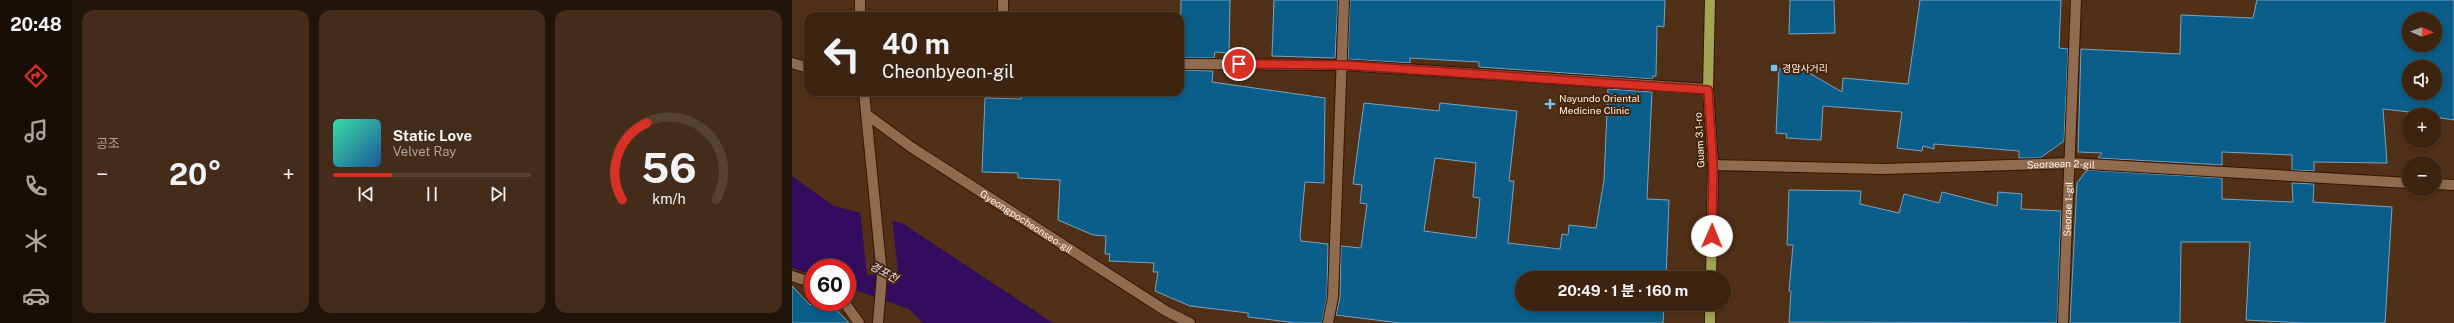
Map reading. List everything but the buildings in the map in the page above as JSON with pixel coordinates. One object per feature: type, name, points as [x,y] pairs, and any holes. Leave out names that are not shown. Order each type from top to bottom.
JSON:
[{"type":"main road","name":"Guam 3.1-ro","points":[[1710,0],[1708,90],[1713,165],[1711,271]]},
{"type":"main road","points":[[1710,311],[1710,323]]},
{"type":"street","points":[[860,0],[860,12]]},
{"type":"street","points":[[1003,0],[1003,12]]},
{"type":"street","points":[[1328,323],[1333,296],[1343,65],[1344,0]]},
{"type":"street","name":"Seorae 1-gil","points":[[2063,323],[2071,163],[2076,0]]},
{"type":"street","points":[[792,63],[804,67]]},
{"type":"street","points":[[1184,64],[1343,65],[1708,90]]},
{"type":"street","points":[[864,96],[882,275],[878,323]]},
{"type":"street","name":"Gyeongpocheonseo-gil","points":[[866,114],[911,147],[1159,307],[1190,323]]},
{"type":"street","name":"Seoraean 2-gil","points":[[1713,165],[1884,169],[2071,163],[2402,183]]},
{"type":"street","points":[[2442,184],[2454,185]]},
{"type":"street","points":[[792,276],[804,280]]},
{"type":"street","points":[[850,311],[859,323]]},
{"type":"water","name":"경포천","points":[[792,176],[834,206],[902,223],[1053,323],[923,323],[909,309],[856,290],[856,259],[804,259],[804,272],[792,268]]},
{"type":"pier","points":[[860,210],[892,218],[898,272],[867,275]]},
{"type":"place","name":"경암사거리","points":[[1774,68]]},
{"type":"place","name":"Nayundo Oriental Medicine Clinic","points":[[1550,104]]},
{"type":"route","points":[[1239,64],[1343,65],[1708,90],[1713,165],[1712,236]]}]
